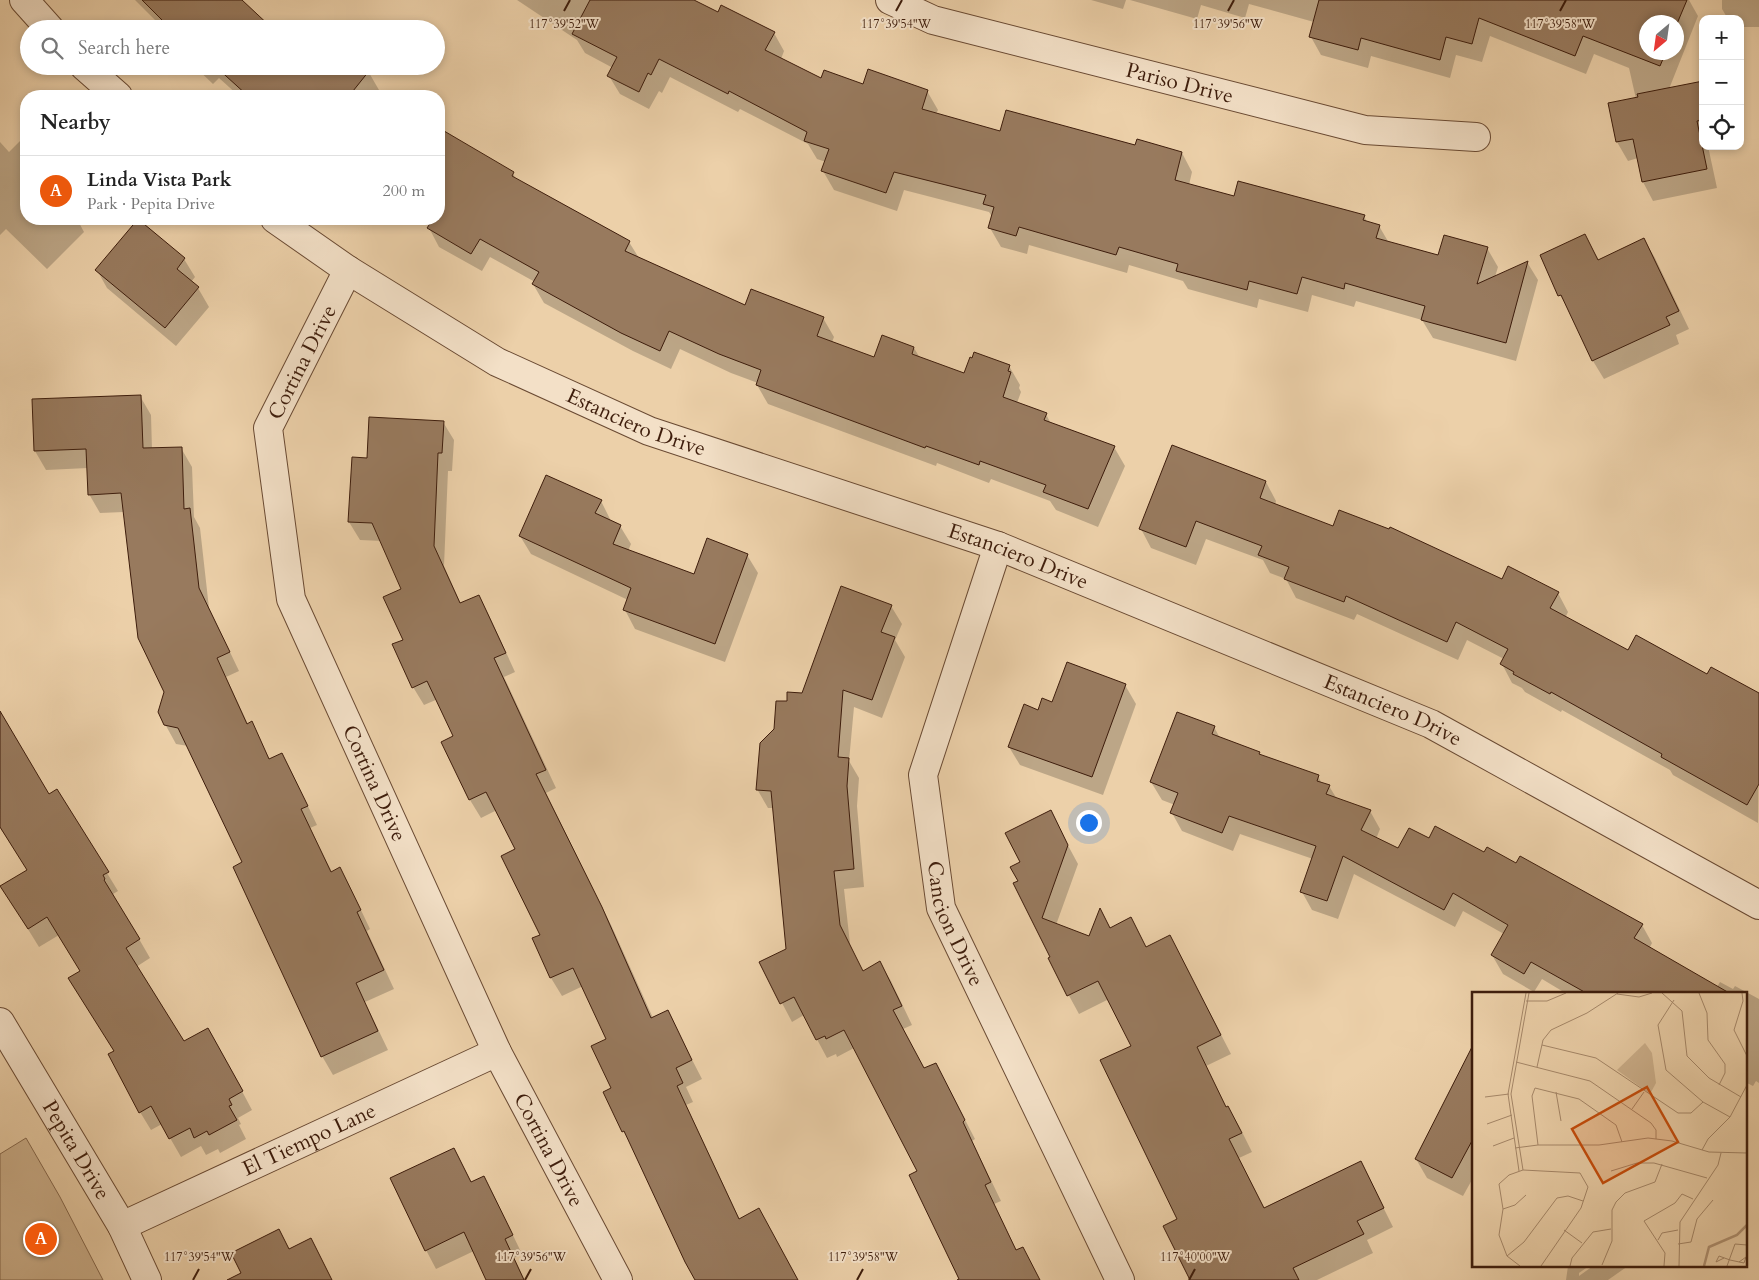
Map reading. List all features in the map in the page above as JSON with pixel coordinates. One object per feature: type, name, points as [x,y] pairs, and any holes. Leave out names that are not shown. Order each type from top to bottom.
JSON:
[{"type":"street","points":[[24,0],[42,20]]},
{"type":"street","name":"Pariso Drive","points":[[890,0],[933,20],[1365,130],[1476,137]]},
{"type":"street","points":[[94,75],[111,90]]},
{"type":"street","name":"Estanciero Drive","points":[[284,225],[348,270],[497,362],[648,431],[998,546],[1431,724],[1759,905]]},
{"type":"street","name":"Cortina Drive","points":[[348,270],[268,428],[292,599],[497,1052],[618,1280]]},
{"type":"street","name":"Cancion Drive","points":[[998,546],[922,775],[941,908],[1120,1280]]},
{"type":"street","name":"Pepita Drive","points":[[0,1022],[122,1226],[147,1280]]},
{"type":"street","name":"El Tiempo Lane","points":[[122,1226],[497,1052]]},
{"type":"shaded area","points":[[26,1138],[60,1197],[103,1280],[0,1280],[0,1154]]},
{"type":"building","points":[[142,0],[242,0],[263,20],[162,20]]},
{"type":"building","points":[[590,0],[694,0],[718,12],[721,5],[775,32],[765,50],[821,78],[824,70],[863,84],[868,69],[928,90],[922,109],[1000,131],[1006,110],[1135,145],[1137,139],[1182,152],[1175,180],[1234,196],[1238,181],[1365,215],[1363,220],[1380,225],[1376,238],[1438,255],[1444,235],[1488,247],[1477,284],[1528,261],[1506,343],[1421,320],[1425,306],[1345,283],[1344,289],[1302,277],[1297,294],[1249,281],[1247,290],[1176,271],[1178,264],[1119,247],[1116,255],[1019,227],[1016,236],[988,228],[994,207],[983,204],[986,195],[894,172],[886,193],[821,171],[829,149],[804,141],[807,132],[729,91],[728,94],[659,59],[651,75],[648,73],[639,92],[607,76],[617,57],[572,34]]},
{"type":"building","points":[[1319,0],[1687,0],[1681,15],[1639,15],[1639,58],[1583,36],[1575,56],[1479,18],[1472,44],[1446,37],[1440,60],[1361,38],[1358,50],[1309,37]]},
{"type":"building","points":[[1645,60],[1663,60],[1660,66]]},
{"type":"building","points":[[225,75],[366,75],[354,90],[241,90]]},
{"type":"building","points":[[1699,82],[1699,121],[1697,121],[1699,150],[1703,150],[1707,169],[1642,182],[1633,139],[1616,142],[1608,103],[1638,97],[1637,94]]},
{"type":"building","points":[[445,132],[514,172],[512,176],[630,241],[625,251],[745,305],[751,289],[824,317],[817,336],[874,357],[882,335],[914,347],[912,354],[964,373],[974,352],[1010,365],[1008,371],[1011,372],[1003,397],[1047,413],[1044,420],[1115,446],[1088,509],[1043,492],[1046,485],[980,461],[979,465],[926,446],[925,448],[756,385],[761,370],[719,354],[669,331],[660,351],[621,333],[532,284],[539,272],[480,239],[471,254],[427,228],[429,225],[445,225]]},
{"type":"building","points":[[133,225],[145,225],[185,258],[177,269],[199,287],[165,328],[95,270]]},
{"type":"building","points":[[1585,234],[1598,260],[1644,238],[1679,311],[1666,317],[1670,325],[1592,361],[1561,295],[1558,296],[1540,255]]},
{"type":"building","points":[[141,395],[143,448],[182,447],[184,509],[190,508],[199,588],[230,652],[217,658],[247,724],[252,721],[269,759],[282,753],[308,806],[301,809],[331,872],[340,867],[361,910],[357,912],[384,970],[356,983],[378,1031],[321,1057],[233,867],[242,862],[178,728],[164,725],[158,712],[164,692],[138,638],[121,493],[88,495],[86,449],[34,451],[32,399]]},
{"type":"building","points":[[369,417],[444,421],[442,453],[438,453],[434,546],[460,603],[479,595],[506,653],[494,658],[546,770],[536,774],[602,907],[651,1018],[668,1010],[692,1060],[676,1068],[683,1083],[677,1086],[739,1219],[759,1208],[798,1280],[695,1280],[685,1262],[624,1131],[622,1132],[603,1092],[611,1088],[591,1046],[606,1039],[573,968],[550,978],[532,938],[540,935],[501,856],[515,849],[486,792],[469,800],[441,742],[453,736],[427,681],[412,688],[392,644],[403,640],[383,597],[401,589],[372,523],[348,522],[352,457],[367,458]]},
{"type":"building","points":[[1172,445],[1266,481],[1260,498],[1333,526],[1339,510],[1389,529],[1390,527],[1502,579],[1508,566],[1559,592],[1550,608],[1628,650],[1636,635],[1707,674],[1711,667],[1759,693],[1759,784],[1747,805],[1661,757],[1662,754],[1551,692],[1550,694],[1513,674],[1514,672],[1500,664],[1508,649],[1456,622],[1447,642],[1346,596],[1344,602],[1284,579],[1289,567],[1258,555],[1262,546],[1196,521],[1186,547],[1139,529]]},
{"type":"building","points":[[546,475],[602,500],[595,513],[621,525],[613,544],[694,574],[707,538],[748,554],[715,644],[623,610],[631,588],[519,536]]},
{"type":"building","points":[[841,586],[892,605],[881,632],[895,637],[872,700],[843,690],[838,757],[849,758],[847,786],[854,869],[834,871],[840,925],[863,971],[880,961],[902,1006],[893,1010],[924,1068],[936,1063],[965,1120],[963,1122],[991,1182],[985,1185],[1016,1250],[1023,1247],[1040,1280],[957,1280],[959,1279],[909,1175],[917,1171],[844,1030],[826,1039],[825,1036],[816,1040],[794,997],[780,1004],[759,962],[786,949],[771,791],[756,790],[760,743],[774,729],[776,701],[787,701],[787,692],[802,693]]},
{"type":"building","points":[[1067,662],[1126,684],[1092,777],[1008,747],[1024,704],[1038,710],[1042,698],[1052,702]]},
{"type":"building","points":[[0,711],[49,794],[57,789],[109,872],[103,875],[104,880],[140,939],[126,948],[184,1041],[208,1028],[243,1091],[229,1099],[232,1105],[229,1106],[237,1120],[209,1135],[207,1131],[194,1138],[190,1128],[169,1139],[151,1106],[139,1113],[108,1054],[114,1051],[68,978],[80,971],[47,917],[28,929],[0,886],[27,870],[0,827]]},
{"type":"building","points":[[1177,712],[1215,726],[1212,734],[1260,752],[1259,754],[1319,775],[1317,781],[1330,785],[1326,794],[1371,810],[1361,830],[1398,848],[1409,828],[1429,838],[1435,826],[1484,852],[1487,847],[1516,863],[1520,856],[1643,924],[1634,938],[1728,992],[1584,992],[1531,962],[1524,974],[1491,955],[1508,925],[1453,893],[1444,910],[1343,856],[1327,901],[1300,892],[1316,846],[1229,816],[1222,833],[1170,813],[1178,793],[1150,782]]},
{"type":"building","points":[[1051,810],[1068,845],[1042,918],[1089,936],[1100,908],[1110,928],[1131,917],[1146,947],[1170,935],[1221,1035],[1197,1047],[1226,1107],[1228,1106],[1242,1133],[1229,1139],[1264,1208],[1361,1161],[1384,1208],[1357,1221],[1364,1234],[1293,1268],[1299,1280],[1190,1280],[1163,1226],[1177,1219],[1100,1060],[1131,1046],[1098,981],[1067,996],[1013,883],[1018,881],[1010,867],[1020,862],[1005,833]]},
{"type":"building","points":[[1472,1047],[1472,1141],[1452,1178],[1415,1159]]},
{"type":"building","points":[[454,1148],[471,1182],[484,1176],[513,1235],[505,1239],[524,1280],[486,1280],[464,1232],[425,1251],[390,1178]]},
{"type":"building","points":[[279,1229],[289,1249],[311,1238],[332,1280],[227,1280],[241,1273],[231,1253]]},
{"type":"place","name":"Linda Vista Park","points":[[41,1239]]}]
